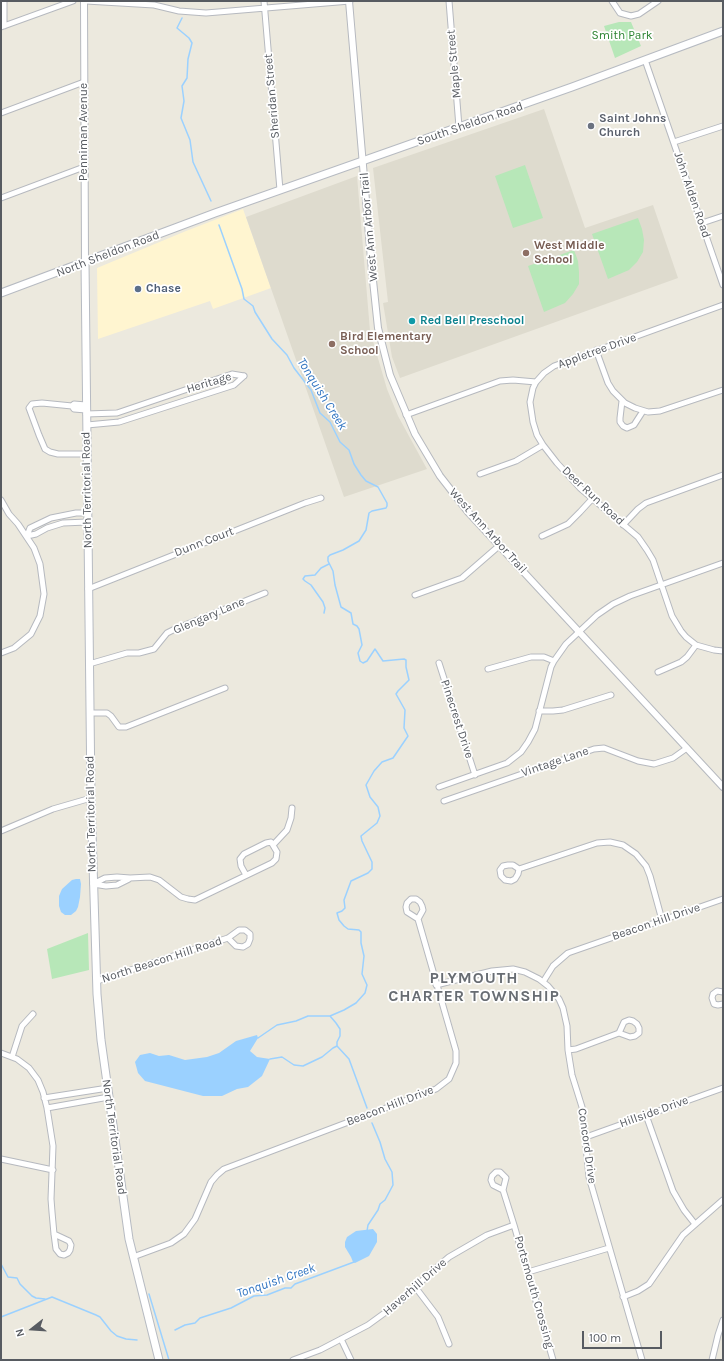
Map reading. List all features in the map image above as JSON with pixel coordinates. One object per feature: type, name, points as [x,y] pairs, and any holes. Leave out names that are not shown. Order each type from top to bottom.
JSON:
[{"type":"main road","name":"South Sheldon Road","points":[[215,213],[459,127],[723,31]]},
{"type":"main road","name":"North Sheldon Road","points":[[1,293],[215,213]]},
{"type":"main road","name":"North Territorial Road","points":[[85,262],[91,798],[97,982],[101,1040],[129,1239],[159,1360]]},
{"type":"street","points":[[4,1],[3,26],[73,1]]},
{"type":"street","points":[[85,1],[154,4],[179,11],[206,13],[350,1]]},
{"type":"street","name":"Penniman Avenue","points":[[85,1],[85,262]]},
{"type":"street","name":"Sheridan Street","points":[[264,1],[280,190]]},
{"type":"street","name":"West Ann Arbor Trail","points":[[350,1],[372,272],[378,328],[390,375],[406,415],[421,445],[440,476],[468,512],[723,787]]},
{"type":"street","name":"Maple Street","points":[[449,1],[459,127]]},
{"type":"street","points":[[612,1],[620,13],[628,16],[639,14],[658,1]]},
{"type":"street","name":"John Alden Road","points":[[645,60],[723,285]]},
{"type":"street","points":[[1,113],[84,82]]},
{"type":"street","points":[[674,142],[723,126]]},
{"type":"street","points":[[1,198],[84,167]]},
{"type":"street","points":[[702,224],[723,216]]},
{"type":"street","name":"Appletree Drive","points":[[536,382],[544,373],[554,366],[723,305]]},
{"type":"street","points":[[596,350],[608,383],[613,391],[622,401],[643,411],[660,412],[669,410],[723,390]]},
{"type":"street","name":"Heritage","points":[[86,425],[119,422],[134,418],[234,385],[244,376],[232,374],[117,413],[74,409],[72,406],[42,403],[32,404],[29,408],[45,449],[58,454],[87,454]]},
{"type":"street","points":[[406,415],[500,381],[513,380],[536,382]]},
{"type":"street","name":"Deer Run Road","points":[[536,382],[531,396],[531,410],[536,430],[543,445],[565,473],[592,499],[638,538],[653,560],[676,625],[686,637],[696,645]]},
{"type":"street","points":[[169,396],[172,405]]},
{"type":"street","points":[[622,401],[620,422],[627,428],[634,425],[643,411]]},
{"type":"street","points":[[131,408],[134,418]]},
{"type":"street","points":[[480,474],[516,461],[543,445]]},
{"type":"street","points":[[623,525],[646,503],[723,475]]},
{"type":"street","name":"Dunn Court","points":[[88,589],[321,498]]},
{"type":"street","points":[[542,536],[568,524],[592,499]]},
{"type":"street","points":[[1,500],[9,514],[27,536],[34,548],[40,564],[44,594],[40,616],[31,634],[14,648],[1,653]]},
{"type":"street","points":[[27,536],[30,528],[51,518],[76,513],[87,514]]},
{"type":"street","points":[[27,536],[63,523],[87,522]]},
{"type":"street","points":[[415,595],[462,578],[500,546]]},
{"type":"street","name":"Pinecrest Drive","points":[[439,788],[507,763],[521,752],[532,735],[554,661],[566,644],[597,615],[613,604],[630,596],[723,563]]},
{"type":"street","name":"Glengary Lane","points":[[89,664],[127,653],[139,653],[154,649],[167,633],[265,593]]},
{"type":"street","points":[[658,672],[681,662],[696,645],[723,651]]},
{"type":"street","points":[[488,669],[531,657],[544,657],[554,661]]},
{"type":"street","name":"Pinecrest Drive","points":[[439,663],[476,775]]},
{"type":"street","points":[[90,713],[107,713],[119,727],[126,727],[225,688]]},
{"type":"street","points":[[540,711],[563,710],[611,694]]},
{"type":"street","name":"Vintage Lane","points":[[444,800],[594,749],[604,748],[638,761],[654,764],[674,758],[687,748]]},
{"type":"street","points":[[1,831],[53,809],[91,798]]},
{"type":"street","points":[[273,845],[287,830],[291,818],[292,808]]},
{"type":"street","points":[[93,884],[106,878],[146,876],[154,878],[181,897],[188,900],[195,900],[272,863],[276,859],[277,852],[271,842],[244,854],[240,859],[241,866],[246,875]]},
{"type":"street","points":[[520,869],[597,843],[610,842],[623,845],[636,854],[646,866],[662,920]]},
{"type":"street","points":[[93,884],[106,886],[117,885],[130,878]]},
{"type":"street","name":"Beacon Hill Drive","points":[[544,982],[552,966],[568,953],[723,899]]},
{"type":"street","name":"Beacon Hill Drive","points":[[133,1257],[171,1243],[184,1234],[195,1219],[211,1182],[224,1169],[436,1089],[446,1083],[454,1069],[456,1057],[418,919]]},
{"type":"street","name":"North Beacon Hill Road","points":[[97,982],[228,938]]},
{"type":"street","points":[[436,986],[503,969],[524,972],[544,982]]},
{"type":"street","name":"Concord Drive","points":[[544,982],[554,992],[563,1008],[567,1026],[568,1050],[572,1075],[582,1107],[589,1177],[642,1360]]},
{"type":"street","points":[[723,992],[713,994],[712,998],[714,1004],[723,1004]]},
{"type":"street","points":[[12,1057],[22,1026],[33,1014]]},
{"type":"street","points":[[568,1050],[576,1049],[619,1033]]},
{"type":"street","points":[[1,1054],[12,1057],[24,1064],[34,1074],[41,1086],[47,1108],[53,1146],[51,1199],[54,1234]]},
{"type":"street","points":[[44,1098],[108,1088]]},
{"type":"street","name":"Hillside Drive","points":[[586,1137],[723,1088]]},
{"type":"street","points":[[47,1108],[109,1097]]},
{"type":"street","points":[[646,1115],[673,1191],[684,1210],[695,1224]]},
{"type":"street","points":[[1,1159],[53,1170]]},
{"type":"street","name":"Portsmouth Crossing","points":[[503,1190],[553,1360]]},
{"type":"street","points":[[623,1296],[638,1291],[648,1284],[675,1245],[695,1224],[723,1200]]},
{"type":"street","name":"Haverhill Drive","points":[[294,1360],[320,1350],[385,1313],[416,1288],[438,1265],[461,1249],[487,1235],[514,1225]]},
{"type":"street","points":[[528,1272],[609,1248]]},
{"type":"street","points":[[416,1288],[438,1317],[449,1344]]},
{"type":"street","points":[[712,1360],[723,1320]]},
{"type":"street","points":[[341,1339],[351,1360]]},
{"type":"shaded area","name":"West Middle School","points":[[544,109],[585,228],[653,205],[678,278],[400,378],[392,357],[383,303],[388,302],[373,168]]},
{"type":"shaded area","name":"Bird Elementary School","points":[[357,176],[370,331],[387,389],[398,416],[427,469],[344,497],[246,217]]},
{"type":"shaded area","points":[[243,209],[271,288],[213,309],[210,301],[98,339],[97,268]]},
{"type":"green space","name":"Smith Park","points":[[619,22],[631,22],[641,46],[615,58],[604,26]]},
{"type":"green space","points":[[525,165],[543,218],[513,228],[495,176]]},
{"type":"green space","points":[[638,218],[644,240],[643,252],[637,262],[629,270],[608,279],[592,234]]},
{"type":"green space","points":[[574,250],[578,261],[579,284],[565,303],[544,312],[528,266]]},
{"type":"green space","points":[[88,933],[89,970],[52,979],[47,949]]},
{"type":"water","points":[[80,879],[81,884],[78,907],[71,915],[65,915],[61,912],[59,906],[59,896],[62,889],[72,880]]},
{"type":"water","points":[[257,1035],[258,1038],[250,1051],[257,1057],[270,1059],[262,1076],[248,1087],[237,1089],[222,1096],[203,1096],[145,1081],[138,1073],[135,1062],[140,1055],[150,1053],[159,1056],[169,1055],[185,1060],[207,1057],[219,1053],[236,1041]]},
{"type":"water","points":[[373,1229],[377,1234],[377,1242],[369,1256],[355,1263],[353,1262],[345,1247],[347,1237],[356,1231]]},
{"type":"waterway","name":"Tonquish Creek","points":[[182,18],[177,28],[189,38],[192,43],[188,59],[187,78],[182,86],[184,101],[181,118],[190,140],[193,162],[211,201]]},
{"type":"waterway","name":"Tonquish Creek","points":[[219,225],[242,289],[244,299],[253,306],[255,312],[272,339],[287,355],[294,368],[311,390],[320,413],[330,422],[340,442],[349,450],[354,464],[361,475],[366,481],[378,487],[387,503],[386,508],[369,513],[366,530],[359,541],[330,555],[328,557],[328,561],[333,571],[341,607],[351,613],[353,624],[359,629],[362,645],[358,653],[360,661],[363,663],[367,661],[375,649],[383,661],[404,659],[406,660],[409,680],[396,694],[405,710],[404,728],[408,736],[393,758],[382,762],[374,771],[366,785],[370,797],[378,807],[380,816],[377,823],[361,836],[372,862],[372,869],[368,873],[351,881],[344,900],[345,908],[337,913],[339,920],[344,926],[348,929],[359,930],[361,932],[361,943],[364,956],[362,974],[367,985],[365,993],[356,1003],[330,1016],[308,1016],[296,1021],[277,1025],[258,1038]]},
{"type":"waterway","points":[[324,613],[325,608],[323,602],[311,585],[303,579],[305,576],[315,575],[321,568],[329,564]]},
{"type":"waterway","name":"Tonquish Creek","points":[[330,1016],[340,1029],[340,1036],[337,1046],[349,1059],[367,1108]]},
{"type":"waterway","points":[[270,1059],[282,1057],[294,1065],[303,1066],[322,1057],[337,1046]]},
{"type":"waterway","name":"Tonquish Creek","points":[[367,1231],[368,1225],[393,1185],[392,1172],[385,1159],[372,1123]]},
{"type":"waterway","name":"Tonquish Creek","points":[[175,1330],[185,1325],[195,1323],[200,1318],[231,1308],[254,1296],[267,1295],[285,1288],[291,1288],[295,1284],[354,1262]]},
{"type":"waterway","points":[[1,1264],[8,1277],[17,1278],[20,1284],[32,1296],[45,1299]]},
{"type":"waterway","points":[[149,1294],[169,1360]]},
{"type":"waterway","name":"Tonquish Creek","points":[[1,1317],[52,1297],[100,1317],[117,1336],[137,1340]]},
{"type":"place","name":"Saint Johns Church","points":[[591,126]]},
{"type":"place","name":"West Middle School","points":[[526,253]]},
{"type":"place","name":"Chase","points":[[138,289]]},
{"type":"place","name":"Red Bell Preschool","points":[[412,321]]},
{"type":"place","name":"Bird Elementary School","points":[[332,344]]},
{"type":"district","name":"PLYMOUTH CHARTER TOWNSHIP","points":[[474,987]]}]
